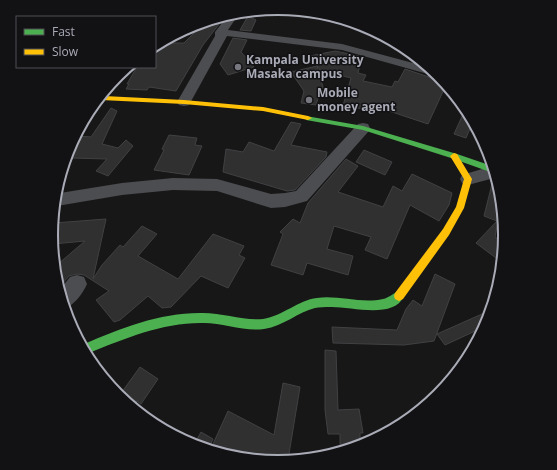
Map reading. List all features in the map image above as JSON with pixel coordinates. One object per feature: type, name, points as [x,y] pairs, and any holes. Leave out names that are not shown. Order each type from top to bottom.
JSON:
[{"type":"street","points":[[184,102],[221,36],[221,32],[229,20]]},
{"type":"street","points":[[221,32],[342,47],[424,70]]},
{"type":"street","points":[[106,98],[184,102],[263,109],[363,128],[454,156],[489,169]]},
{"type":"street","points":[[61,199],[122,189],[172,184],[217,184],[272,200],[285,200],[301,196],[363,128]]},
{"type":"street","points":[[89,347],[143,326],[170,320],[215,318],[263,324],[286,318],[315,302],[336,302],[381,306],[393,302],[400,295],[446,232],[460,208],[468,180],[454,156]]},
{"type":"street","points":[[468,180],[489,172]]},
{"type":"street","points":[[67,296],[77,284]]},
{"type":"building","points":[[247,17],[256,20],[251,31],[240,30]]},
{"type":"building","points":[[220,23],[203,45],[176,91],[149,87],[147,90],[126,89],[129,84],[127,84],[136,68],[156,68],[156,52],[171,43],[184,43],[195,32]]},
{"type":"building","points":[[233,38],[247,40],[241,52],[254,67],[228,75],[220,64]]},
{"type":"building","points":[[335,51],[359,56],[358,60],[361,60],[358,73],[366,75],[363,81],[392,87],[395,81],[398,82],[405,69],[433,78],[444,90],[428,124],[365,103],[364,109],[351,107],[349,112],[342,109],[351,78],[320,70],[310,56]]},
{"type":"building","points":[[317,66],[325,94],[319,95],[316,105],[301,103],[304,91],[291,72]]},
{"type":"building","points":[[111,108],[117,111],[102,144],[118,148],[126,140],[133,146],[108,176],[96,171],[107,159],[72,158],[82,136],[91,137]]},
{"type":"building","points":[[463,115],[470,128],[466,138],[454,134]]},
{"type":"building","points":[[291,122],[301,124],[291,145],[327,152],[326,157],[295,190],[287,191],[223,172],[226,149],[243,152],[249,142],[274,151]]},
{"type":"building","points":[[169,135],[197,138],[195,145],[202,146],[189,175],[154,170],[164,150],[162,149]]},
{"type":"building","points":[[364,150],[392,162],[385,175],[356,162]]},
{"type":"building","points":[[346,159],[358,166],[338,192],[383,207],[393,186],[402,191],[412,174],[452,193],[449,205],[439,221],[410,205],[387,259],[365,250],[371,237],[334,226],[327,249],[353,256],[348,275],[307,263],[303,275],[271,265],[283,234],[280,232],[293,219],[300,223],[308,203]]},
{"type":"building","points":[[492,183],[497,206],[498,220],[495,237],[498,239],[497,259],[476,243],[497,221],[484,216]]},
{"type":"building","points":[[106,219],[93,279],[102,265],[120,245],[123,247],[142,226],[157,234],[138,256],[178,279],[213,234],[244,246],[239,255],[245,258],[228,288],[201,276],[171,307],[162,308],[148,296],[120,320],[114,322],[96,300],[109,291],[84,275],[77,274],[69,276],[64,282],[60,263],[85,241],[59,243],[59,223]]},
{"type":"building","points":[[435,274],[455,284],[434,341],[404,345],[333,343],[332,327],[397,330],[406,309],[413,300],[422,306]]},
{"type":"building","points":[[484,313],[477,330],[445,345],[437,334]]},
{"type":"building","points":[[325,350],[336,351],[338,410],[359,409],[363,433],[360,433],[360,439],[340,446],[340,434],[328,434],[325,410]]},
{"type":"building","points":[[140,367],[158,379],[141,404],[137,401],[136,403],[123,391]]},
{"type":"building","points":[[283,383],[300,387],[289,455],[264,455],[236,451],[222,448],[213,444],[228,411],[274,435]]},
{"type":"building","points":[[201,432],[213,439],[211,444],[197,439]]},
{"type":"traffic: fast","points":[[308,118],[363,128],[454,156],[488,168]]},
{"type":"traffic: fast","points":[[89,347],[134,330],[181,319],[216,318],[253,324],[264,324],[284,318],[314,303],[338,302],[375,306],[392,301],[399,296]]},
{"type":"traffic: slow","points":[[106,98],[184,102],[263,109],[308,118]]},
{"type":"traffic: slow","points":[[399,296],[446,232],[460,208],[468,179],[454,156]]},
{"type":"place","name":"Kampala University Masaka campus","points":[[238,67]]},
{"type":"place","name":"Mobile money agent","points":[[309,100]]}]
